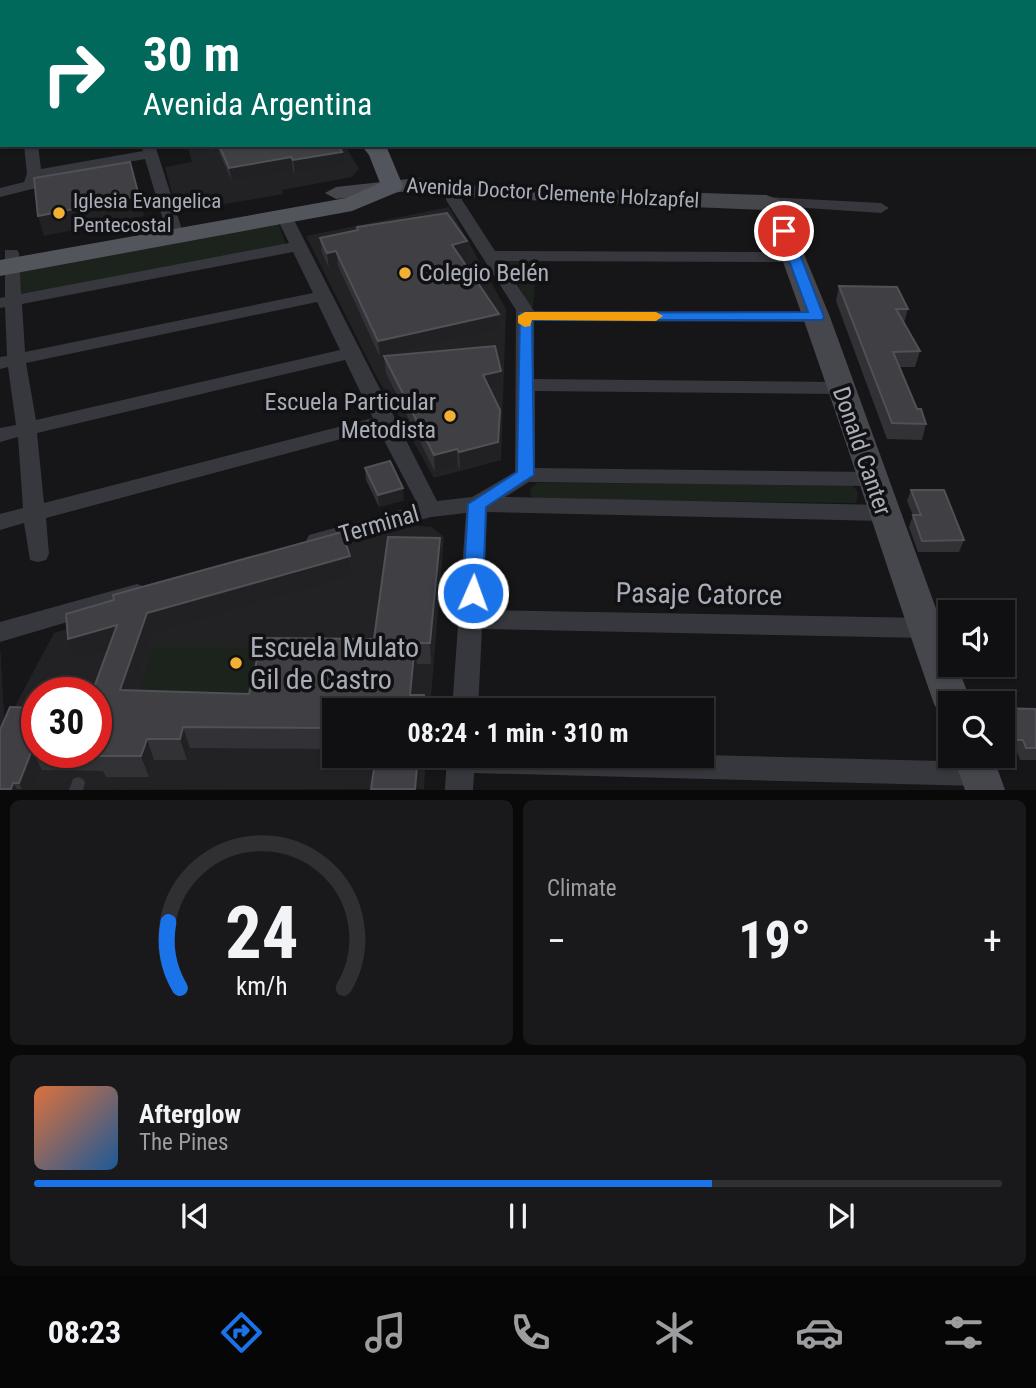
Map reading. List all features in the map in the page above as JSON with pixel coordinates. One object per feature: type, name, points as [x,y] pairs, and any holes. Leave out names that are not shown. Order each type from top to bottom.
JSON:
[{"type":"main road","name":"Avenida Doctor Clemente Holzapfel","points":[[174,230],[284,216],[392,186],[376,149]]},
{"type":"main road","points":[[344,198],[365,178],[376,149]]},
{"type":"main road","name":"Avenida Doctor Clemente Holzapfel","points":[[6,261],[344,198]]},
{"type":"street","points":[[0,193],[21,190],[31,185],[34,174],[31,147]]},
{"type":"street","points":[[34,174],[150,150],[174,230]]},
{"type":"street","name":"Avenida Doctor Clemente Holzapfel","points":[[392,186],[418,184],[454,191],[881,208]]},
{"type":"street","points":[[344,198],[454,191],[454,200],[525,310],[525,475]]},
{"type":"street","name":"Donald Canter","points":[[766,202],[774,206],[795,257],[883,513],[948,691]]},
{"type":"street","points":[[284,216],[384,421],[431,509]]},
{"type":"street","points":[[7,302],[299,246]]},
{"type":"street","points":[[491,256],[795,257]]},
{"type":"street","points":[[6,261],[8,361],[27,429],[38,554]]},
{"type":"street","points":[[8,361],[323,296]]},
{"type":"street","points":[[525,316],[817,317]]},
{"type":"street","points":[[0,435],[351,354]]},
{"type":"street","points":[[524,386],[839,388]]},
{"type":"street","points":[[0,522],[384,421]]},
{"type":"street","points":[[466,698],[477,504],[525,475],[871,479]]},
{"type":"street","name":"Terminal","points":[[300,546],[431,509],[477,504],[883,513]]},
{"type":"street","points":[[0,632],[157,587]]},
{"type":"street","name":"Pasaje Catorce","points":[[472,620],[925,628]]},
{"type":"street","points":[[714,766],[979,773]]},
{"type":"street","points":[[459,789],[460,768]]},
{"type":"shaded area","points":[[188,147],[346,147],[359,169],[352,177],[282,190],[283,194],[219,205],[172,193],[165,167],[192,162]]},
{"type":"shaded area","name":"Colegio Belén","points":[[449,207],[506,309],[501,460],[434,478],[374,372],[306,236]]},
{"type":"shaded area","points":[[269,224],[279,225],[286,245],[18,298],[16,270]]},
{"type":"shaded area","points":[[537,259],[533,307],[529,307],[506,260]]},
{"type":"shaded area","points":[[537,483],[851,484],[858,492],[856,503],[538,499],[531,496],[530,489]]},
{"type":"shaded area","name":"Escuela Mulato Gil de Castro","points":[[407,525],[432,527],[444,537],[431,698],[322,698],[322,768],[425,768],[424,789],[0,790],[13,710],[21,695],[21,768],[112,768],[112,677],[31,677],[54,633]]},
{"type":"shaded area","points":[[153,647],[257,647],[246,698],[136,699]]},
{"type":"building","points":[[220,147],[343,148],[340,148],[342,152],[293,160],[291,157],[229,168]]},
{"type":"building","points":[[130,162],[139,196],[38,216],[34,178]]},
{"type":"building","name":"Colegio Belén","points":[[447,213],[467,241],[452,245],[499,314],[378,341],[336,251],[327,253],[320,238],[358,230],[357,227]]},
{"type":"building","points":[[839,286],[897,287],[908,309],[896,309],[920,351],[893,352],[926,424],[892,423]]},
{"type":"building","name":"Escuela Particular Metodista","points":[[495,346],[501,371],[483,375],[500,410],[498,442],[434,455],[384,356]]},
{"type":"building","points":[[390,461],[403,488],[378,495],[365,468]]},
{"type":"building","points":[[911,490],[944,490],[964,540],[922,541],[913,515],[921,515]]},
{"type":"building","points":[[342,532],[350,556],[147,613],[120,690],[249,694],[262,638],[374,639],[388,537],[440,538],[430,643],[415,643],[410,695],[424,695],[424,698],[322,698],[322,728],[183,727],[180,739],[147,739],[141,756],[112,756],[112,677],[98,677],[117,625],[68,639],[66,614],[114,600],[113,595]]},
{"type":"building","points":[[10,707],[21,707],[21,768],[25,768],[19,783],[13,783],[11,789],[0,789],[0,730]]},
{"type":"building","points":[[1015,708],[1036,709],[1036,748],[1026,748],[1023,740],[1015,740]]},
{"type":"building","points":[[374,768],[417,768],[415,789],[371,789]]},
{"type":"slow traffic","points":[[525,323],[525,316],[656,316]]},
{"type":"place","name":"Iglesia Evangelica Pentecostal","points":[[59,213]]},
{"type":"place","name":"Colegio Belén","points":[[405,273]]},
{"type":"place","name":"Escuela Particular Metodista","points":[[450,416]]},
{"type":"place","name":"Escuela Mulato Gil de Castro","points":[[236,663]]},
{"type":"route","points":[[473,593],[477,504],[525,475],[525,316],[817,317],[784,231]]}]
